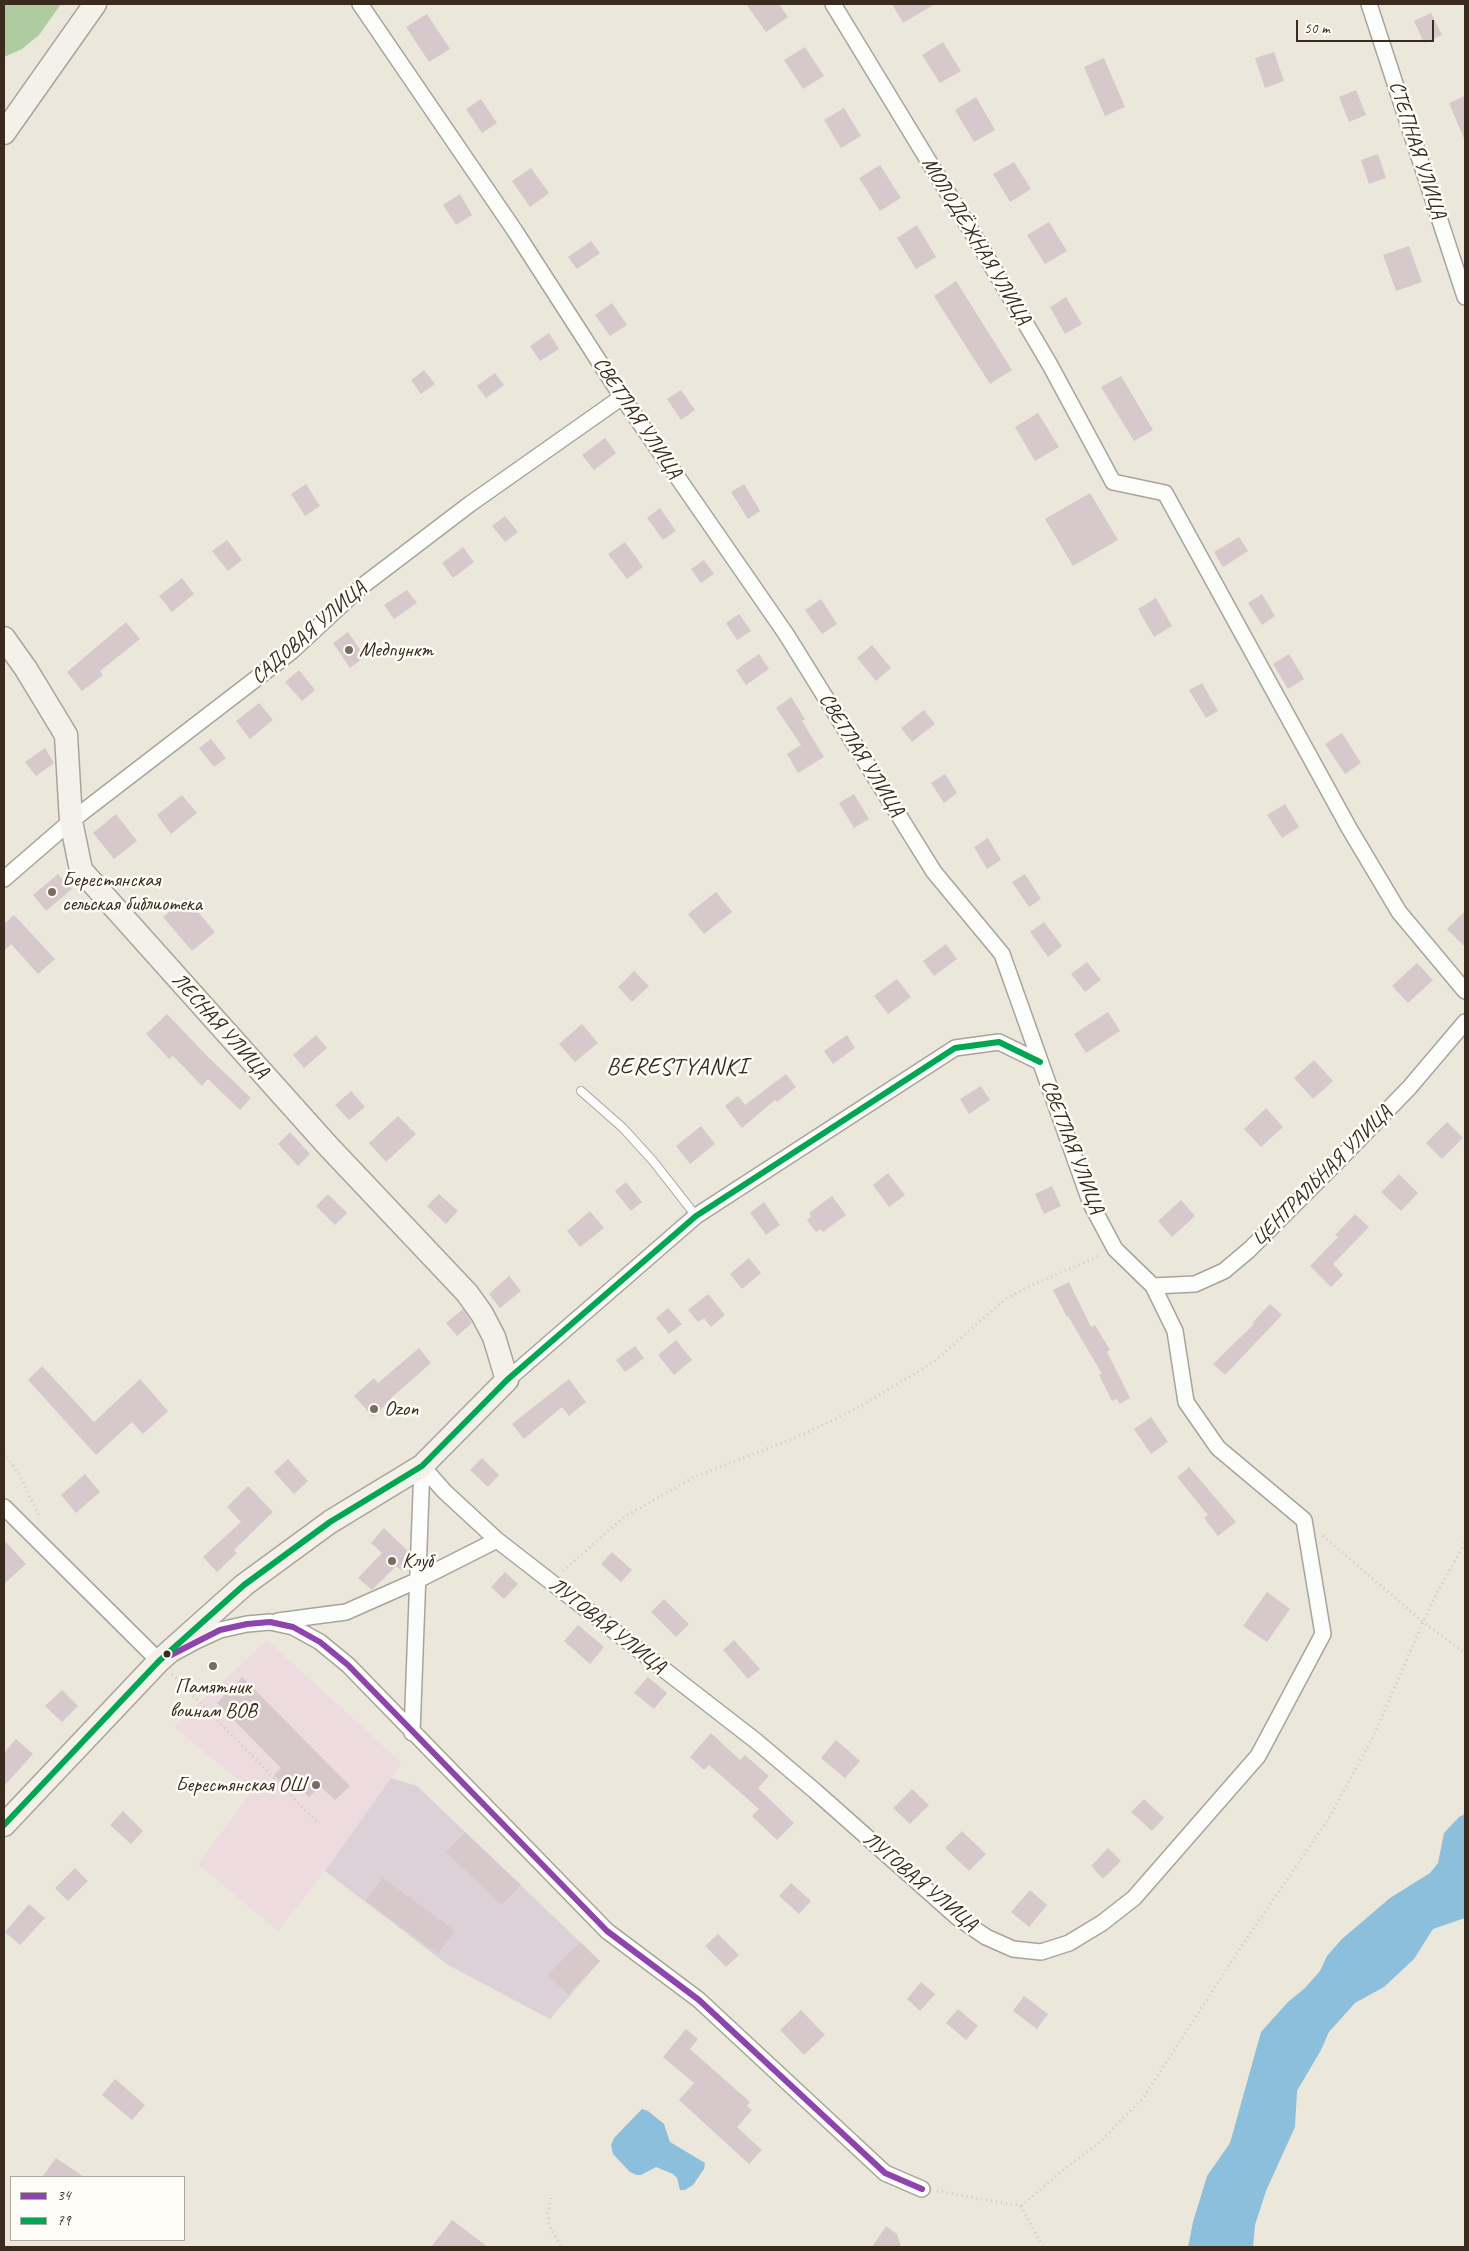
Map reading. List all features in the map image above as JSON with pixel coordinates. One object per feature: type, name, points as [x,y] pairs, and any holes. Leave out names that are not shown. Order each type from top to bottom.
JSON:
[{"type":"street","points":[[4,133],[95,4]]},
{"type":"street","name":"СВЕТЛАЯ УЛИЦА","points":[[360,4],[509,223],[622,397],[786,634],[934,872],[1002,954],[1090,1204],[1115,1249],[1153,1286],[1175,1331],[1186,1402],[1218,1448],[1304,1520]]},
{"type":"street","name":"МОЛОДЁЖНАЯ УЛИЦА","points":[[833,4],[994,268],[1113,482],[1165,494],[1348,828],[1399,912],[1465,991]]},
{"type":"street","name":"СТЕПНАЯ УЛИЦА","points":[[1369,4],[1465,296]]},
{"type":"street","name":"САДОВАЯ УЛИЦА","points":[[4,879],[72,821],[292,651],[361,587],[470,504],[622,397]]},
{"type":"street","name":"ЛЕСНАЯ УЛИЦА","points":[[4,638],[26,669],[66,734],[72,821],[81,870],[328,1146],[467,1293],[482,1314],[494,1336],[507,1380]]},
{"type":"street","name":"ЦЕНТРАЛЬНАЯ УЛИЦА","points":[[1153,1286],[1196,1284],[1224,1272],[1249,1250],[1409,1088],[1465,1022]]},
{"type":"street","points":[[4,1825],[159,1661],[244,1585],[330,1522],[422,1466],[507,1380],[696,1216],[955,1048],[999,1042],[1040,1062]]},
{"type":"street","points":[[412,1733],[416,1581],[422,1466]]},
{"type":"street","name":"ЛУГОВАЯ УЛИЦА","points":[[422,1466],[444,1491],[497,1540],[770,1754],[958,1917],[986,1938],[1013,1949],[1041,1952],[1069,1943],[1102,1923],[1134,1898],[1258,1756],[1323,1634],[1304,1520]]},
{"type":"street","points":[[4,1507],[159,1661]]},
{"type":"street","points":[[159,1661],[220,1630],[247,1624],[346,1612],[416,1581],[497,1540]]},
{"type":"street","points":[[270,1622],[293,1627],[320,1642],[348,1665],[412,1733],[607,1931],[699,2000],[885,2173],[922,2189]]},
{"type":"lane","points":[[581,1091],[623,1128],[654,1161],[696,1216]]},
{"type":"path","points":[[551,1582],[624,1517],[694,1477],[802,1435],[863,1404],[935,1360],[1005,1299],[1032,1285],[1115,1249]]},
{"type":"path","points":[[4,1453],[20,1474],[40,1518]]},
{"type":"path","points":[[1304,1520],[1423,1622],[1465,1653]]},
{"type":"path","points":[[922,2189],[1021,2206],[1098,2144],[1143,2098],[1328,1818],[1374,1735],[1423,1622],[1465,1543]]},
{"type":"path","points":[[159,1661],[319,1824]]},
{"type":"path","points":[[551,2198],[548,2213],[549,2225],[561,2247]]},
{"type":"path","points":[[1021,2206],[1043,2247]]},
{"type":"shaded area","name":"Берестянская ОШ","points":[[267,1640],[402,1763],[325,1871],[278,1931],[198,1864],[252,1791],[174,1727]]},
{"type":"shaded area","points":[[391,1778],[417,1786],[600,1961],[550,2019],[448,1965],[325,1871]]},
{"type":"green space","points":[[4,4],[61,4],[39,35],[22,49],[4,57]]},
{"type":"water","points":[[1465,1814],[1465,1918],[1433,1929],[1414,1959],[1384,1987],[1355,2003],[1329,2032],[1321,2050],[1297,2091],[1295,2127],[1266,2191],[1255,2225],[1253,2247],[1188,2247],[1193,2222],[1207,2176],[1230,2143],[1261,2032],[1320,1971],[1327,1956],[1342,1939],[1390,1898],[1430,1873],[1438,1863],[1444,1833],[1459,1817]]},
{"type":"water","points":[[642,2109],[648,2111],[664,2124],[670,2142],[705,2163],[704,2169],[693,2185],[685,2190],[680,2190],[677,2178],[673,2174],[656,2167],[641,2175],[637,2175],[630,2172],[613,2154],[611,2145],[614,2138]]},
{"type":"building","points":[[746,4],[779,4],[788,17],[766,32]]},
{"type":"building","points":[[892,4],[935,4],[903,23]]},
{"type":"building","points":[[1431,13],[1442,35],[1424,43],[1414,21]]},
{"type":"building","points":[[427,14],[450,49],[429,62],[406,27]]},
{"type":"building","points":[[943,42],[961,71],[940,83],[922,55]]},
{"type":"building","points":[[805,47],[824,76],[803,89],[784,60]]},
{"type":"building","points":[[1274,52],[1284,81],[1265,88],[1255,58]]},
{"type":"building","points":[[1104,58],[1125,107],[1105,116],[1084,67]]},
{"type":"building","points":[[1356,90],[1366,115],[1349,122],[1339,97]]},
{"type":"building","points":[[1465,96],[1465,141],[1449,103]]},
{"type":"building","points":[[976,97],[995,130],[974,142],[955,110]]},
{"type":"building","points":[[481,99],[497,123],[482,133],[466,109]]},
{"type":"building","points":[[844,108],[861,136],[841,148],[824,120]]},
{"type":"building","points":[[1378,154],[1386,178],[1369,184],[1361,160]]},
{"type":"building","points":[[1014,162],[1031,189],[1010,202],[993,174]]},
{"type":"building","points":[[880,165],[901,198],[880,211],[859,178]]},
{"type":"building","points":[[531,168],[549,193],[530,207],[512,181]]},
{"type":"building","points":[[460,194],[472,215],[456,225],[443,205]]},
{"type":"building","points":[[1049,222],[1067,251],[1045,264],[1027,235]]},
{"type":"building","points":[[917,225],[936,257],[916,269],[897,238]]},
{"type":"building","points":[[591,241],[600,253],[577,269],[568,257]]},
{"type":"building","points":[[1409,246],[1422,282],[1396,291],[1383,255]]},
{"type":"building","points":[[956,281],[1012,370],[990,384],[934,296]]},
{"type":"building","points":[[1066,297],[1082,324],[1065,334],[1050,307]]},
{"type":"building","points":[[612,303],[627,325],[610,336],[595,315]]},
{"type":"building","points":[[549,333],[559,349],[540,361],[530,346]]},
{"type":"building","points":[[424,370],[435,384],[421,394],[411,380]]},
{"type":"building","points":[[495,373],[504,385],[486,398],[477,386]]},
{"type":"building","points":[[1121,376],[1153,430],[1134,441],[1101,387]]},
{"type":"building","points":[[681,390],[695,410],[681,420],[667,399]]},
{"type":"building","points":[[1038,413],[1059,447],[1035,461],[1015,427]]},
{"type":"building","points":[[605,438],[616,453],[594,470],[582,455]]},
{"type":"building","points":[[306,484],[320,506],[305,516],[291,494]]},
{"type":"building","points":[[744,484],[760,511],[748,519],[731,492]]},
{"type":"building","points":[[1090,493],[1118,540],[1073,566],[1045,519]]},
{"type":"building","points":[[660,508],[676,531],[663,540],[647,518]]},
{"type":"building","points":[[505,516],[518,532],[505,542],[492,526]]},
{"type":"building","points":[[1239,537],[1248,551],[1223,567],[1214,552]]},
{"type":"building","points":[[227,540],[242,560],[228,571],[212,551]]},
{"type":"building","points":[[625,542],[643,567],[627,579],[608,554]]},
{"type":"building","points":[[463,547],[474,562],[453,578],[442,563]]},
{"type":"building","points":[[704,560],[714,574],[701,583],[691,569]]},
{"type":"building","points":[[182,578],[194,594],[172,612],[159,596]]},
{"type":"building","points":[[407,590],[417,603],[394,619],[384,605]]},
{"type":"building","points":[[1262,594],[1275,616],[1262,625],[1248,603]]},
{"type":"building","points":[[1156,598],[1172,626],[1154,637],[1138,609]]},
{"type":"building","points":[[821,599],[837,624],[822,634],[805,610]]},
{"type":"building","points":[[739,614],[751,631],[737,640],[726,623]]},
{"type":"building","points":[[126,622],[140,639],[100,671],[103,675],[82,691],[67,672]]},
{"type":"building","name":"Медпункт","points":[[348,632],[365,657],[350,668],[333,643]]},
{"type":"building","points":[[872,645],[891,668],[876,681],[857,658]]},
{"type":"building","points":[[759,654],[769,669],[746,685],[736,670]]},
{"type":"building","points":[[1289,654],[1304,679],[1288,689],[1273,664]]},
{"type":"building","points":[[299,670],[315,690],[302,701],[285,682]]},
{"type":"building","points":[[1202,683],[1218,711],[1206,718],[1189,690]]},
{"type":"building","points":[[791,697],[805,719],[802,721],[824,757],[798,773],[787,754],[801,745],[776,708]]},
{"type":"building","points":[[259,703],[273,720],[250,739],[236,721]]},
{"type":"building","points":[[924,710],[935,724],[912,742],[901,728]]},
{"type":"building","points":[[1342,733],[1361,763],[1345,774],[1325,744]]},
{"type":"building","points":[[211,739],[226,758],[214,767],[199,748]]},
{"type":"building","points":[[45,748],[54,763],[36,776],[25,762]]},
{"type":"building","points":[[945,774],[957,793],[944,803],[931,783]]},
{"type":"building","points":[[854,794],[869,819],[854,828],[839,803]]},
{"type":"building","points":[[182,795],[197,813],[171,834],[157,815]]},
{"type":"building","points":[[1285,804],[1299,827],[1282,838],[1267,815]]},
{"type":"building","points":[[116,814],[137,841],[114,859],[93,833]]},
{"type":"building","points":[[988,838],[1001,860],[987,869],[974,847]]},
{"type":"building","name":"Берестянская сельская библиотека","points":[[58,874],[72,889],[46,911],[33,895]]},
{"type":"building","points":[[1025,874],[1041,899],[1029,907],[1012,882]]},
{"type":"building","points":[[716,892],[732,912],[704,934],[688,914]]},
{"type":"building","points":[[186,898],[215,932],[192,951],[163,917]]},
{"type":"building","points":[[1465,911],[1465,947],[1447,929]]},
{"type":"building","points":[[14,915],[55,959],[38,974],[11,944],[4,951],[4,924]]},
{"type":"building","points":[[1044,922],[1062,946],[1048,957],[1030,932]]},
{"type":"building","points":[[946,944],[957,959],[934,976],[923,961]]},
{"type":"building","points":[[1087,962],[1101,980],[1085,992],[1071,974]]},
{"type":"building","points":[[1417,963],[1433,980],[1408,1003],[1392,986]]},
{"type":"building","points":[[634,971],[649,986],[632,1002],[618,987]]},
{"type":"building","points":[[897,979],[911,997],[888,1014],[874,996]]},
{"type":"building","points":[[1108,1012],[1120,1031],[1086,1053],[1074,1034]]},
{"type":"building","points":[[167,1014],[251,1098],[240,1110],[208,1079],[202,1086],[173,1056],[169,1059],[146,1034]]},
{"type":"building","points":[[582,1024],[598,1043],[575,1062],[559,1044]]},
{"type":"building","points":[[316,1035],[327,1048],[304,1068],[293,1055]]},
{"type":"building","points":[[847,1035],[855,1048],[833,1064],[824,1051]]},
{"type":"building","points":[[1314,1060],[1333,1081],[1313,1099],[1294,1078]]},
{"type":"building","points":[[786,1074],[796,1087],[777,1102],[775,1100],[742,1128],[725,1106],[738,1096],[745,1105]]},
{"type":"building","points":[[981,1086],[990,1100],[969,1114],[960,1099]]},
{"type":"building","points":[[351,1091],[365,1107],[349,1120],[335,1105]]},
{"type":"building","points":[[1266,1108],[1283,1127],[1261,1147],[1244,1129]]},
{"type":"building","points":[[398,1116],[416,1134],[386,1162],[369,1143]]},
{"type":"building","points":[[1447,1122],[1463,1138],[1442,1159],[1426,1143]]},
{"type":"building","points":[[701,1126],[715,1144],[690,1164],[676,1146]]},
{"type":"building","points":[[290,1132],[310,1154],[298,1166],[278,1144]]},
{"type":"building","points":[[888,1173],[905,1195],[889,1207],[873,1185]]},
{"type":"building","points":[[1399,1174],[1418,1193],[1401,1211],[1381,1192]]},
{"type":"building","points":[[626,1182],[642,1202],[631,1211],[615,1191]]},
{"type":"building","points":[[1052,1186],[1061,1206],[1044,1214],[1035,1194]]},
{"type":"building","points":[[328,1194],[347,1213],[335,1225],[316,1206]]},
{"type":"building","points":[[439,1194],[458,1211],[446,1224],[427,1206]]},
{"type":"building","points":[[832,1196],[846,1215],[823,1232],[821,1229],[816,1232],[807,1220],[811,1217],[809,1213]]},
{"type":"building","points":[[1181,1200],[1195,1216],[1172,1237],[1158,1221]]},
{"type":"building","points":[[764,1202],[780,1225],[766,1235],[750,1213]]},
{"type":"building","points":[[590,1211],[604,1228],[580,1247],[567,1231]]},
{"type":"building","points":[[1355,1214],[1369,1227],[1333,1264],[1343,1275],[1331,1287],[1310,1266],[1338,1237],[1335,1235]]},
{"type":"building","points":[[749,1258],[761,1273],[742,1289],[730,1274]]},
{"type":"building","points":[[509,1276],[521,1291],[500,1308],[489,1294]]},
{"type":"building","points":[[1069,1282],[1091,1327],[1095,1325],[1110,1350],[1107,1352],[1130,1398],[1120,1404],[1117,1399],[1112,1401],[1099,1375],[1102,1374],[1067,1317],[1053,1290]]},
{"type":"building","points":[[708,1294],[725,1315],[711,1327],[704,1318],[698,1322],[688,1310]]},
{"type":"building","points":[[1270,1304],[1282,1315],[1225,1375],[1213,1364],[1254,1324],[1252,1323]]},
{"type":"building","points":[[668,1308],[682,1324],[669,1334],[656,1318]]},
{"type":"building","points":[[463,1309],[472,1323],[457,1336],[446,1323]]},
{"type":"building","points":[[676,1340],[692,1360],[674,1375],[658,1355]]},
{"type":"building","points":[[635,1346],[644,1358],[625,1372],[616,1360]]},
{"type":"building","points":[[419,1348],[431,1363],[391,1398],[373,1417],[354,1396],[374,1378],[378,1383]]},
{"type":"building","points":[[42,1366],[94,1422],[140,1379],[168,1411],[143,1434],[132,1422],[96,1455],[28,1380]]},
{"type":"building","points":[[569,1379],[586,1402],[569,1416],[562,1407],[524,1439],[512,1424]]},
{"type":"building","points":[[1151,1417],[1168,1442],[1151,1454],[1134,1429]]},
{"type":"building","points":[[482,1458],[499,1475],[488,1487],[470,1470]]},
{"type":"building","points":[[288,1459],[308,1481],[294,1494],[274,1472]]},
{"type":"building","points":[[1189,1467],[1236,1522],[1218,1536],[1204,1518],[1208,1515],[1177,1477]]},
{"type":"building","points":[[85,1474],[100,1492],[76,1513],[61,1495]]},
{"type":"building","points":[[248,1486],[273,1512],[234,1550],[237,1553],[217,1572],[203,1557],[241,1522],[227,1507]]},
{"type":"building","name":"Клуб","points":[[384,1528],[409,1552],[409,1563],[402,1571],[396,1566],[372,1590],[358,1578],[382,1553],[371,1543]]},
{"type":"building","points":[[4,1540],[26,1564],[4,1584]]},
{"type":"building","points":[[612,1552],[632,1570],[621,1582],[601,1564]]},
{"type":"building","points":[[505,1572],[518,1584],[504,1599],[491,1587]]},
{"type":"building","points":[[1267,1592],[1290,1609],[1267,1642],[1243,1626]]},
{"type":"building","points":[[664,1599],[689,1624],[676,1637],[651,1612]]},
{"type":"building","points":[[578,1625],[604,1647],[590,1664],[564,1641]]},
{"type":"building","points":[[734,1640],[760,1669],[748,1679],[723,1650]]},
{"type":"building","points":[[242,1677],[350,1786],[335,1800],[320,1786],[309,1797],[293,1782],[287,1788],[274,1775],[281,1768],[217,1703]]},
{"type":"building","points":[[648,1677],[667,1693],[654,1709],[634,1693]]},
{"type":"building","points":[[62,1690],[78,1706],[62,1722],[45,1706]]},
{"type":"building","points":[[711,1733],[740,1760],[745,1755],[769,1776],[758,1788],[794,1823],[777,1840],[752,1816],[759,1809],[709,1765],[704,1770],[690,1757]]},
{"type":"building","points":[[16,1739],[33,1754],[4,1786],[4,1753]]},
{"type":"building","points":[[836,1740],[860,1761],[845,1778],[821,1758]]},
{"type":"building","points":[[912,1789],[929,1805],[910,1824],[893,1808]]},
{"type":"building","points":[[1144,1799],[1164,1818],[1152,1831],[1131,1812]]},
{"type":"building","points":[[123,1811],[143,1831],[131,1844],[110,1825]]},
{"type":"building","points":[[962,1831],[986,1854],[969,1871],[945,1848]]},
{"type":"building","points":[[465,1832],[521,1885],[502,1905],[446,1852]]},
{"type":"building","points":[[1108,1848],[1121,1861],[1103,1879],[1091,1866]]},
{"type":"building","points":[[75,1868],[88,1881],[68,1901],[55,1888]]},
{"type":"building","points":[[383,1878],[455,1931],[438,1954],[366,1901]]},
{"type":"building","points":[[791,1883],[811,1901],[799,1914],[779,1896]]},
{"type":"building","points":[[1030,1890],[1047,1905],[1029,1927],[1011,1912]]},
{"type":"building","points":[[29,1904],[45,1918],[20,1945],[5,1932]]},
{"type":"building","points":[[718,1934],[739,1955],[726,1967],[705,1946]]},
{"type":"building","points":[[580,1942],[600,1961],[568,1994],[548,1975]]},
{"type":"building","points":[[921,1982],[935,1994],[920,2011],[907,1999]]},
{"type":"building","points":[[1024,1996],[1048,2014],[1037,2029],[1013,2011]]},
{"type":"building","points":[[958,2009],[978,2026],[966,2040],[946,2023]]},
{"type":"building","points":[[801,2010],[825,2035],[804,2055],[780,2030]]},
{"type":"building","points":[[686,2029],[698,2039],[690,2049],[750,2102],[747,2106],[752,2110],[737,2127],[762,2150],[749,2164],[679,2100],[694,2083],[663,2057]]},
{"type":"building","points":[[115,2079],[145,2105],[132,2120],[102,2095]]},
{"type":"building","points":[[56,2158],[83,2176],[43,2176]]},
{"type":"building","points":[[452,2220],[488,2247],[431,2247]]},
{"type":"building","points":[[886,2226],[897,2234],[901,2247],[872,2247]]},
{"type":"transit line","name":"79","points":[[4,1825],[159,1661],[244,1585],[330,1522],[422,1466],[507,1380],[696,1216],[955,1048],[999,1042],[1040,1062]]},
{"type":"transit line","name":"34","points":[[171,1655],[220,1630],[247,1624],[270,1622],[293,1627],[320,1642],[348,1665],[607,1931],[699,2000],[885,2173],[922,2189]]},
{"type":"place","name":"Медпункт","points":[[349,650]]},
{"type":"place","name":"Берестянская сельская библиотека","points":[[52,892]]},
{"type":"place","name":"Ozon","points":[[374,1409]]},
{"type":"place","name":"Клуб","points":[[392,1561]]},
{"type":"place","name":"Памятник воинам ВОВ","points":[[213,1666]]},
{"type":"place","name":"Берестянская ОШ","points":[[316,1785]]},
{"type":"district","name":"BERESTYANKI","points":[[677,1068]]}]
